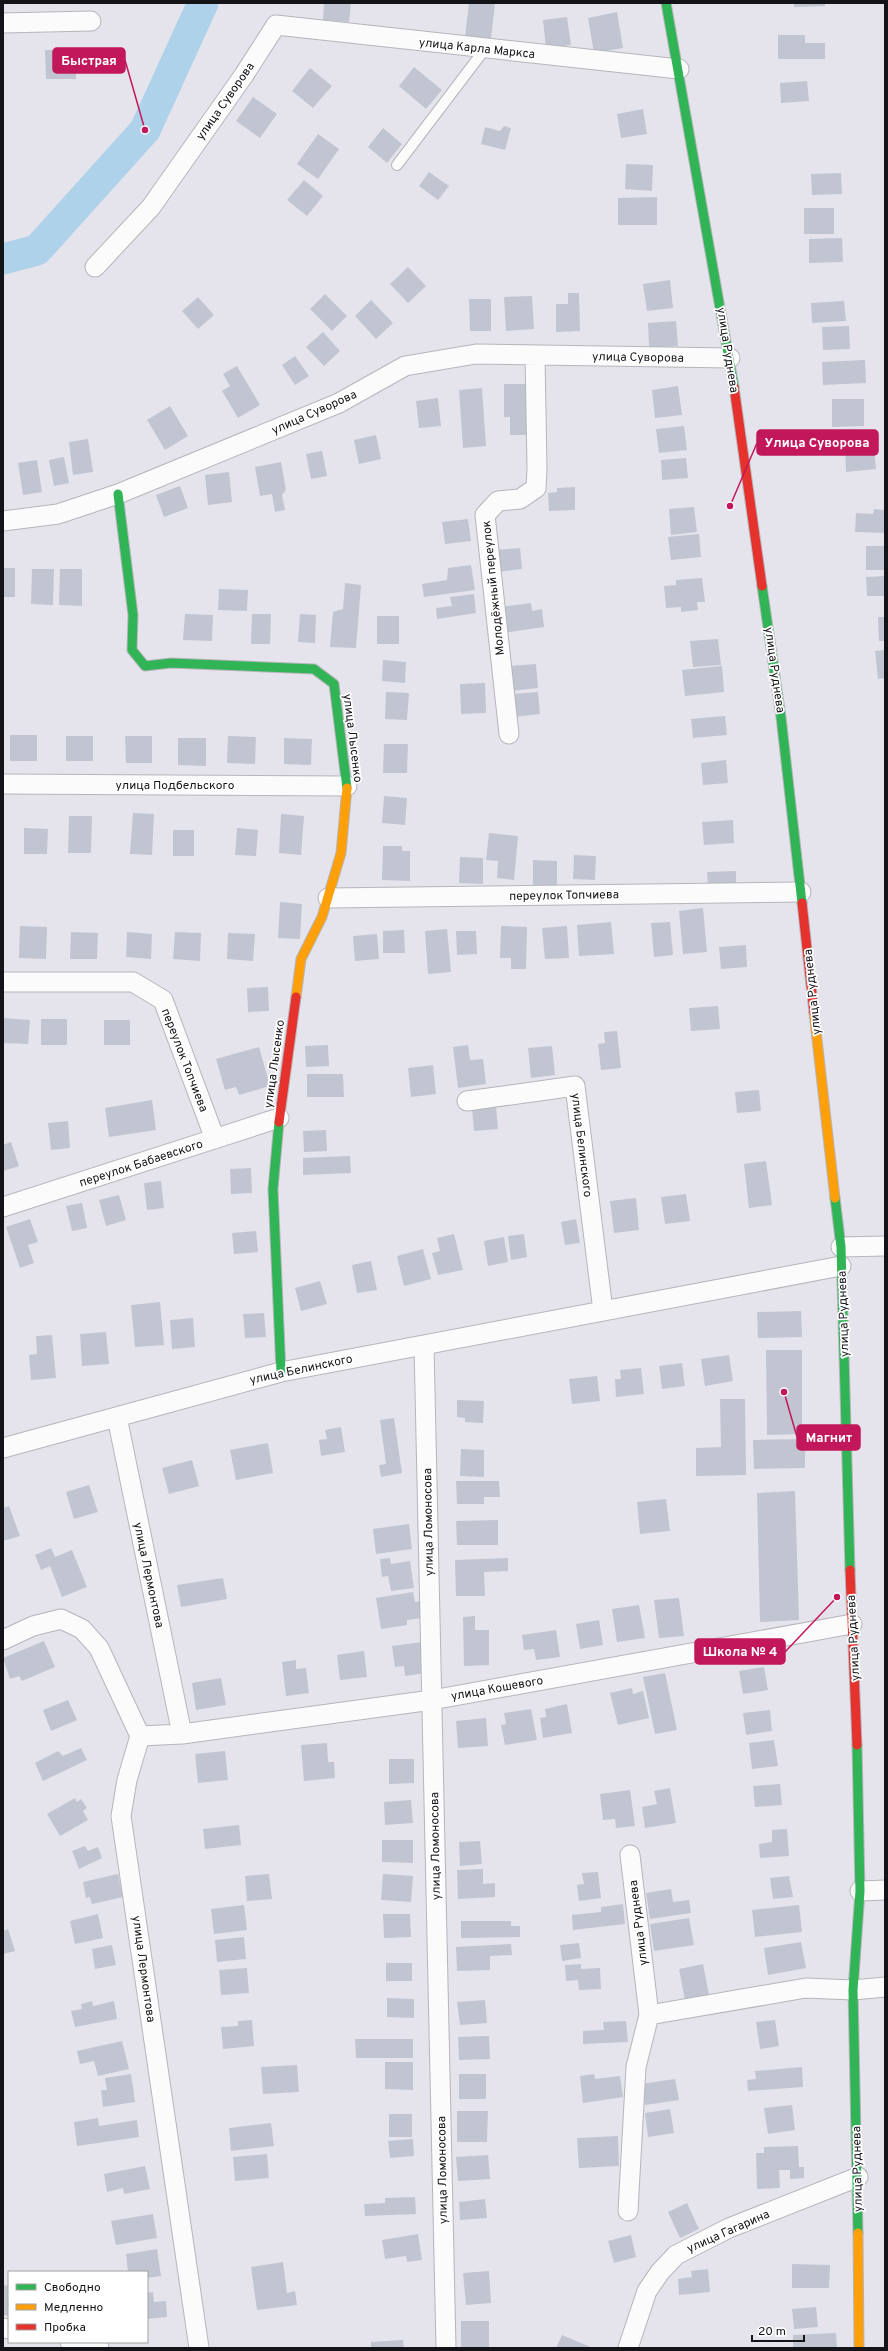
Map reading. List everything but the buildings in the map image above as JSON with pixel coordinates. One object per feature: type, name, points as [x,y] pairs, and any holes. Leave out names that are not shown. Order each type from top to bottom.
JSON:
[{"type":"street","name":"улица Руднева","points":[[666,3],[730,358],[781,717],[841,1257],[852,1624],[856,1672],[860,1891],[853,1990],[858,2177],[859,2348]]},
{"type":"street","points":[[3,22],[92,21]]},
{"type":"street","name":"улица Карла Маркса","points":[[276,25],[678,69]]},
{"type":"street","name":"улица Суворова","points":[[94,267],[151,207],[244,75],[276,25]]},
{"type":"street","name":"улица Суворова","points":[[3,521],[58,514],[118,494],[339,403],[405,366],[476,354],[730,358]]},
{"type":"street","name":"Молодёжный переулок","points":[[508,734],[485,515],[498,501],[520,499],[536,488],[537,469],[534,355]]},
{"type":"street","name":"улица Лысенко","points":[[118,494],[133,616],[132,650],[145,666],[171,663],[314,669],[334,684],[347,786],[341,853],[322,918],[301,959],[279,1118],[273,1189],[281,1372]]},
{"type":"street","name":"улица Подбельского","points":[[3,784],[347,786]]},
{"type":"street","name":"переулок Топчиева","points":[[328,898],[801,892]]},
{"type":"street","name":"переулок Топчиева","points":[[3,982],[133,982],[163,1000],[215,1139]]},
{"type":"street","name":"улица Белинского","points":[[467,1100],[575,1086],[603,1311]]},
{"type":"street","name":"переулок Бабаевского","points":[[3,1207],[279,1118]]},
{"type":"street","name":"улица Белинского","points":[[3,1448],[281,1372],[603,1311],[885,1246]]},
{"type":"street","name":"улица Ломоносова","points":[[424,1345],[446,2348]]},
{"type":"street","name":"улица Лермонтова","points":[[117,1417],[182,1734]]},
{"type":"street","points":[[3,1640],[33,1626],[61,1619],[82,1629],[99,1648],[140,1736]]},
{"type":"street","name":"улица Кошевого","points":[[140,1736],[182,1734],[432,1700],[852,1624]]},
{"type":"street","name":"улица Лермонтова","points":[[140,1736],[126,1780],[121,1816],[199,2348]]},
{"type":"street","name":"улица Руднева","points":[[628,2210],[636,2067],[649,2015],[630,1855]]},
{"type":"street","points":[[860,1891],[885,1890]]},
{"type":"street","points":[[649,2015],[806,1988],[853,1990],[885,1987]]},
{"type":"street","name":"улица Гагарина","points":[[628,2348],[647,2291],[660,2272],[676,2255],[729,2228],[858,2177]]},
{"type":"street","points":[[75,2343],[99,2348]]},
{"type":"lane","points":[[397,165],[485,49]]},
{"type":"waterway","points":[[3,259],[37,250],[145,130],[203,3]]},
{"type":"traffic: fast","points":[[666,3],[734,387]]},
{"type":"traffic: fast","points":[[118,494],[133,615],[132,650],[145,666],[171,663],[314,669],[334,684],[347,788]]},
{"type":"traffic: fast","points":[[762,586],[781,717],[802,903]]},
{"type":"traffic: fast","points":[[279,1122],[273,1189],[281,1372]]},
{"type":"traffic: fast","points":[[835,1198],[841,1247],[850,1570]]},
{"type":"traffic: fast","points":[[857,1745],[860,1891],[853,1990],[858,2233]]},
{"type":"traffic: slow","points":[[296,997],[301,959],[322,917],[341,853],[347,788]]},
{"type":"traffic: slow","points":[[814,1013],[835,1198]]},
{"type":"traffic: slow","points":[[858,2233],[859,2348]]},
{"type":"traffic: jam","points":[[734,387],[762,586]]},
{"type":"traffic: jam","points":[[802,903],[814,1013]]},
{"type":"traffic: jam","points":[[279,1122],[296,997]]},
{"type":"traffic: jam","points":[[850,1570],[857,1745]]},
{"type":"place","name":"Быстрая","points":[[145,130]]},
{"type":"place","name":"Улица Суворова","points":[[730,506]]},
{"type":"place","name":"Магнит","points":[[784,1392]]},
{"type":"place","name":"Школа № 4","points":[[837,1597]]}]
